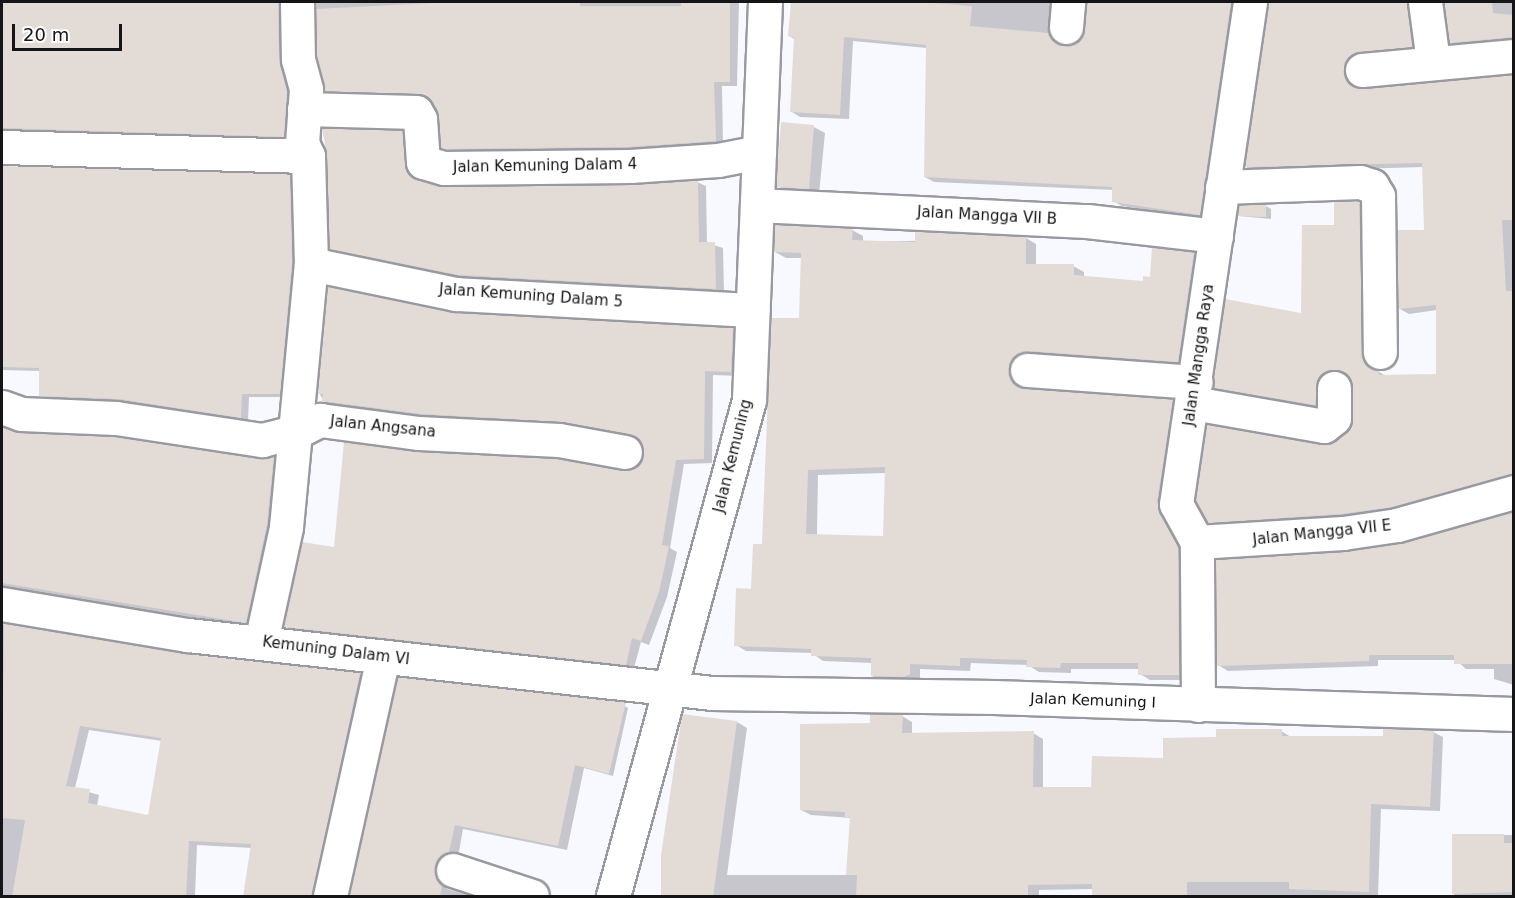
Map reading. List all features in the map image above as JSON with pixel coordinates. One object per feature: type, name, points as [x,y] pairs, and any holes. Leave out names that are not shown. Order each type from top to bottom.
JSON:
[{"type":"street","points":[[261,642],[286,527],[298,431],[311,264],[308,156],[303,143],[304,109],[297,2]]},
{"type":"street","name":"Jalan Kemuning","points":[[613,897],[749,400],[765,2]]},
{"type":"street","name":"Jalan Mangga Raya","points":[[1198,705],[1197,542],[1176,504],[1250,2]]},
{"type":"street","points":[[1425,2],[1433,61]]},
{"type":"street","points":[[1362,70],[1433,61],[1514,56]]},
{"type":"street","name":"Jalan Kemuning Dalam 4","points":[[304,109],[416,112],[420,119],[423,162],[444,168],[630,166],[718,160],[759,152]]},
{"type":"street","points":[[2,147],[308,156]]},
{"type":"street","points":[[1222,187],[1359,182],[1372,186],[1378,196],[1380,352]]},
{"type":"street","name":"Jalan Mangga VII B","points":[[757,205],[1087,221],[1216,236]]},
{"type":"street","name":"Jalan Kemuning Dalam 5","points":[[311,264],[456,294],[753,310]]},
{"type":"street","points":[[1027,370],[1194,392],[1324,426],[1334,418],[1334,387]]},
{"type":"street","name":"Jalan Angsana","points":[[2,407],[21,414],[117,418],[262,440],[298,431],[320,420],[419,433],[559,440],[625,452]]},
{"type":"street","name":"Jalan Mangga VII E","points":[[1197,542],[1342,533],[1397,525],[1514,492]]},
{"type":"street","name":"Kemuning Dalam VI","points":[[2,604],[188,635],[671,690]]},
{"type":"street","points":[[330,897],[383,657]]},
{"type":"street","name":"Jalan Kemuning I","points":[[671,690],[1514,714]]},
{"type":"street","points":[[453,870],[532,897]]},
{"type":"building","points":[[2,2],[278,2],[279,61],[287,91],[284,137],[2,128]]},
{"type":"building","points":[[451,2],[580,2],[580,6],[681,6],[681,2],[730,2],[730,82],[714,82],[716,141],[629,147],[447,149],[441,148],[436,110],[425,96],[325,91],[317,57],[316,9]]},
{"type":"building","points":[[791,2],[919,2],[972,6],[970,26],[1049,33],[1055,42],[1065,46],[1082,37],[1086,2],[1231,2],[1200,215],[1112,202],[1112,187],[924,177],[926,45],[844,37],[840,115],[790,112],[794,37],[788,36]]},
{"type":"building","points":[[1268,2],[1407,2],[1412,47],[1352,54],[1343,72],[1355,87],[1514,75],[1514,220],[1502,220],[1506,291],[1514,291],[1514,474],[1393,507],[1341,514],[1208,523],[1195,500],[1207,424],[1321,444],[1336,441],[1351,426],[1353,387],[1343,372],[1325,372],[1318,378],[1315,405],[1213,388],[1225,299],[1301,313],[1302,225],[1334,225],[1334,202],[1359,202],[1364,361],[1378,370],[1379,375],[1436,374],[1436,305],[1398,309],[1397,230],[1424,230],[1422,163],[1245,167]]},
{"type":"building","points":[[1444,2],[1492,2],[1493,13],[1514,15],[1514,37],[1449,43]]},
{"type":"building","points":[[781,122],[814,125],[809,189],[776,187]]},
{"type":"building","points":[[322,128],[402,130],[408,173],[439,186],[630,185],[698,180],[699,242],[715,242],[716,289],[458,275],[329,249],[327,155]]},
{"type":"building","points":[[2,166],[290,174],[292,263],[280,394],[242,394],[241,418],[119,399],[39,396],[39,368],[2,367]]},
{"type":"building","points":[[1266,204],[1266,217],[1237,216],[1239,205]]},
{"type":"building","points":[[775,225],[853,228],[852,240],[915,242],[915,232],[1026,237],[1026,264],[1074,264],[1074,275],[1143,281],[1143,276],[1150,277],[1152,247],[1194,252],[1178,362],[1028,351],[1012,359],[1008,369],[1016,385],[1026,389],[1173,399],[1157,502],[1178,547],[1179,675],[1138,675],[1138,663],[1061,663],[1060,668],[1026,667],[1027,660],[960,658],[960,666],[910,664],[910,674],[904,677],[871,676],[871,658],[811,656],[811,649],[734,646],[736,588],[751,589],[753,544],[762,544],[771,318],[799,318],[801,253],[774,252]],"holes":[[[885,467],[883,536],[806,534],[808,470]]]},
{"type":"building","points":[[328,287],[455,313],[733,328],[731,372],[705,371],[704,459],[676,460],[662,545],[669,546],[659,592],[641,641],[632,638],[626,665],[284,627],[302,542],[334,547],[344,442],[418,452],[557,459],[622,470],[639,465],[643,455],[642,445],[629,434],[562,422],[421,414],[322,401],[323,394],[318,394]]},
{"type":"building","points":[[2,427],[20,433],[114,437],[259,459],[274,456],[267,524],[246,623],[2,583]]},
{"type":"building","points":[[1513,512],[1514,664],[1454,664],[1454,655],[1369,655],[1369,661],[1217,666],[1216,560],[1344,552],[1400,544]]},
{"type":"building","points":[[4,623],[186,654],[360,673],[312,897],[243,897],[251,844],[189,841],[186,897],[12,897],[25,820],[2,818]],"holes":[[[80,726],[161,738],[148,815],[88,803],[90,789],[66,786]]]},
{"type":"building","points":[[398,677],[626,702],[609,774],[575,765],[558,846],[455,825],[449,852],[435,865],[435,874],[442,885],[440,897],[349,897]]},
{"type":"building","points":[[682,714],[737,721],[713,897],[661,897],[661,855]]},
{"type":"building","points":[[870,714],[903,714],[902,733],[1034,731],[1033,787],[1091,787],[1092,756],[1163,758],[1163,738],[1216,737],[1216,729],[1282,729],[1282,736],[1383,736],[1383,728],[1434,730],[1430,807],[1371,804],[1369,892],[1289,889],[1289,882],[1187,882],[1187,897],[1092,897],[1092,884],[1028,885],[1028,897],[856,897],[857,875],[846,875],[850,817],[845,817],[845,812],[800,810],[800,724],[870,723]]},
{"type":"building","points":[[1452,834],[1504,834],[1504,843],[1514,843],[1514,892],[1452,894]]}]
